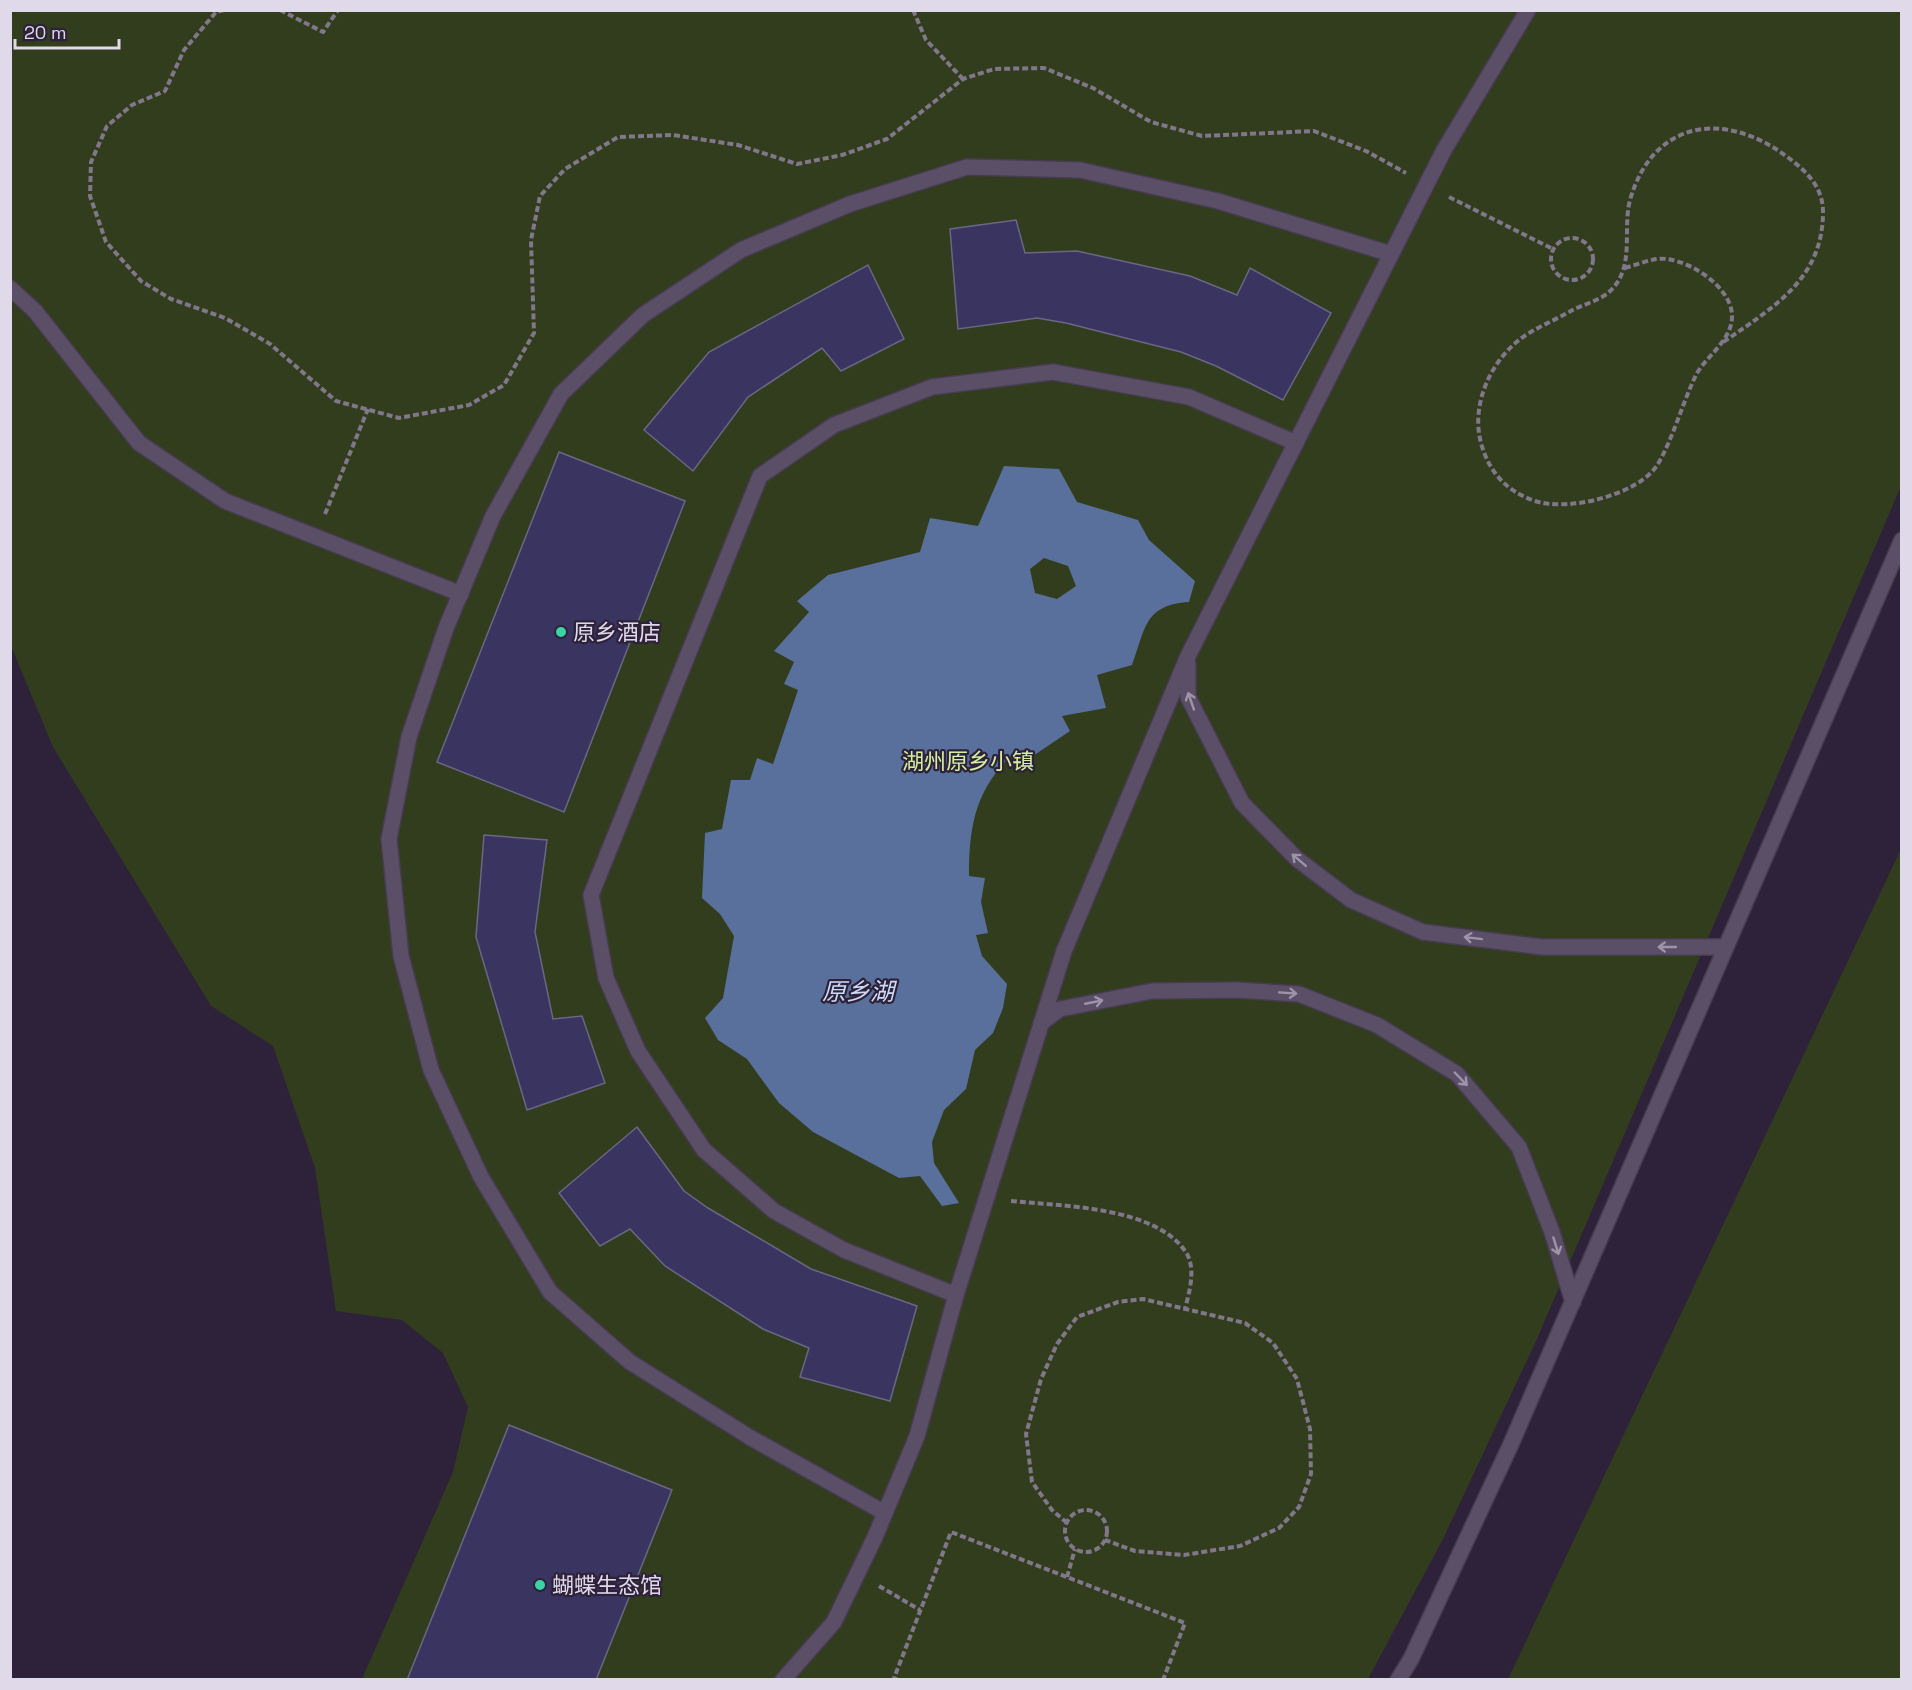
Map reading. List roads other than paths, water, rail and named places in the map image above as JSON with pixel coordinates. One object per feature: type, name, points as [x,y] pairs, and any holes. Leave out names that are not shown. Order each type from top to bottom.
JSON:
[{"type":"street","points":[[783,1680],[834,1623],[917,1437],[956,1295],[1064,951],[1188,656],[1449,141],[1528,10]]},
{"type":"street","points":[[885,1513],[751,1438],[630,1362],[550,1292],[481,1177],[436,1080],[401,956],[388,839],[409,737],[461,594],[494,516],[561,394],[643,315],[741,250],[850,204],[967,167],[1080,170],[1218,201],[1391,254]]},
{"type":"street","points":[[10,288],[35,312],[139,444],[225,501],[461,594]]},
{"type":"street","points":[[956,1295],[844,1250],[774,1211],[704,1150],[633,1040],[606,978],[591,895],[760,476],[834,425],[932,387],[1053,372],[1189,397],[1296,442]]},
{"type":"street","points":[[1398,1680],[1411,1659],[1506,1455],[1902,540]]},
{"type":"street","points":[[1188,656],[1188,697],[1242,803],[1297,859],[1351,900],[1423,932],[1542,947],[1726,947]]},
{"type":"street","points":[[1041,1023],[1060,1009],[1152,991],[1236,990],[1299,994],[1377,1025],[1458,1074],[1519,1147],[1552,1232],[1573,1302]]},
{"type":"water","name":"原乡湖","points":[[1004,466],[1059,469],[1077,502],[1138,520],[1149,540],[1195,581],[1189,602],[1163,608],[1149,621],[1132,665],[1097,675],[1106,708],[1062,716],[1070,731],[1024,762],[1015,752],[991,779],[983,793],[973,823],[969,876],[985,878],[981,902],[988,933],[976,935],[982,956],[1007,984],[1003,1008],[993,1033],[975,1050],[966,1089],[944,1110],[932,1142],[934,1163],[959,1203],[942,1206],[920,1176],[899,1178],[813,1132],[779,1103],[747,1059],[718,1040],[705,1018],[723,998],[734,936],[720,914],[702,898],[705,833],[722,829],[731,780],[750,780],[757,758],[773,764],[798,690],[784,684],[794,662],[774,651],[809,612],[797,601],[828,575],[920,552],[930,518],[978,526]],"holes":[[[1044,558],[1068,566],[1076,586],[1057,599],[1035,593],[1030,569]]]},
{"type":"place","name":"原乡酒店","points":[[561,632]]},
{"type":"place","name":"蝴蝶生态馆","points":[[540,1585]]},
{"type":"park label","name":"湖州原乡小镇","points":[[968,761]]}]
